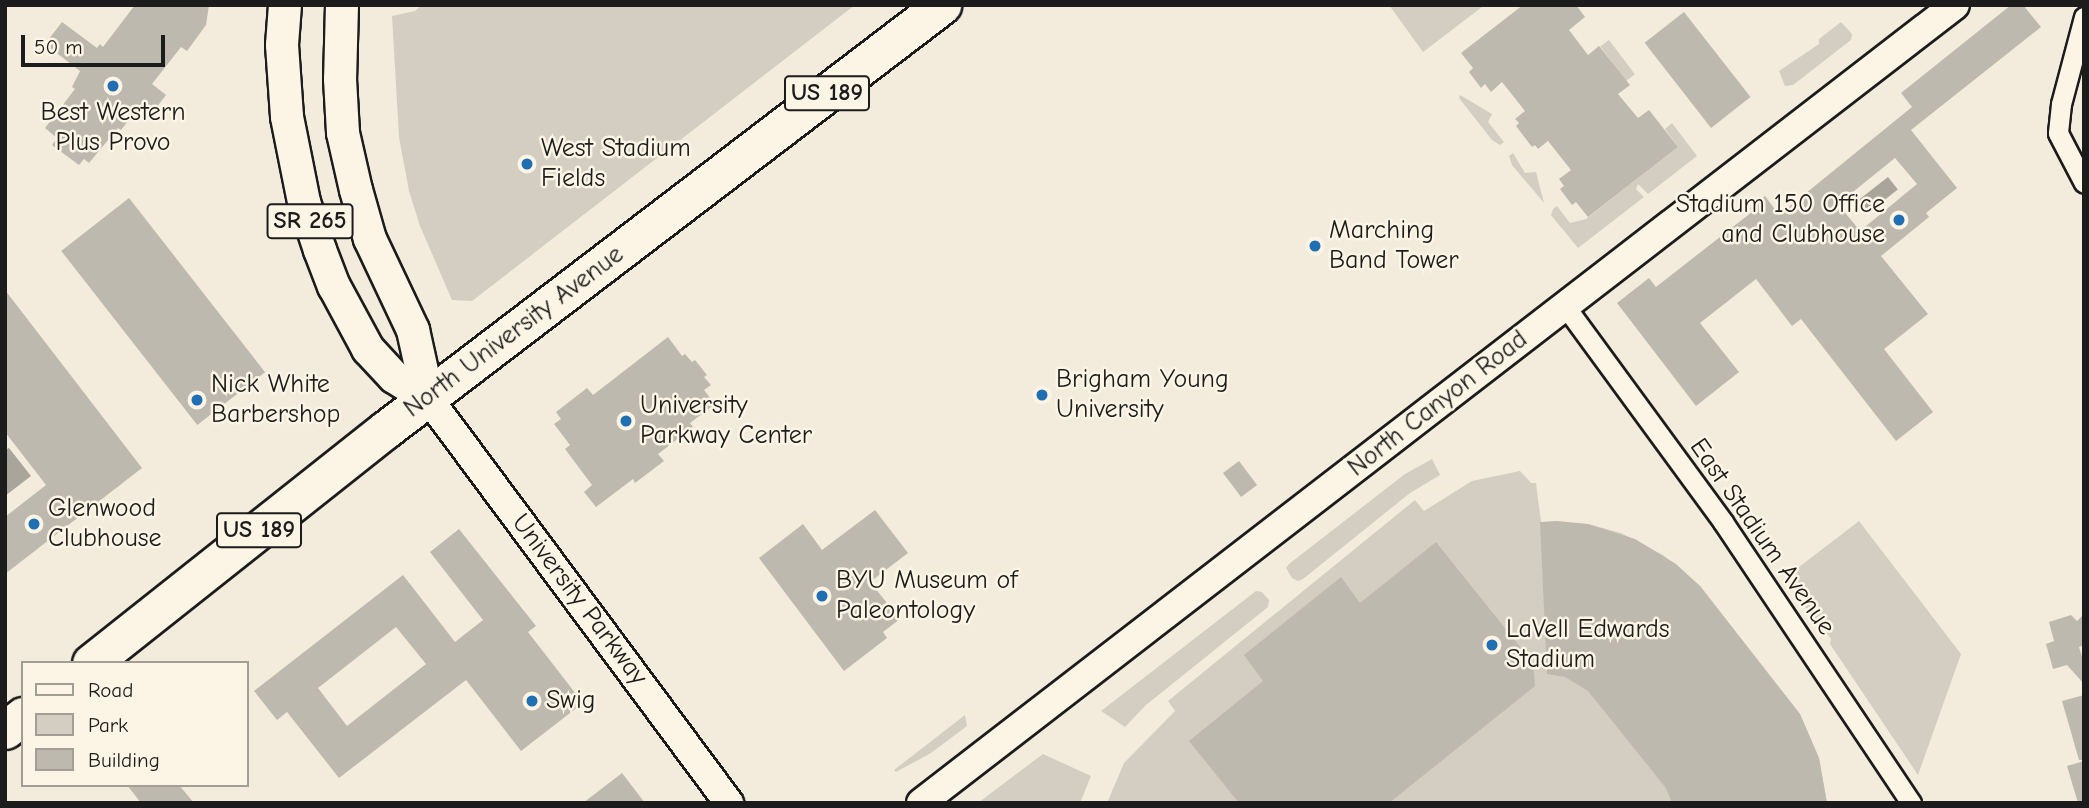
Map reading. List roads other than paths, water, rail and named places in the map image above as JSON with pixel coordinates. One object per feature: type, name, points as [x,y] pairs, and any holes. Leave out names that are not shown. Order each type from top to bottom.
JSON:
[{"type":"highway","name":"North University Avenue","points":[[94,661],[428,398],[942,5]]},
{"type":"highway","points":[[5,730],[21,718]]},
{"type":"main road","name":"University Parkway","points":[[285,5],[283,69],[288,129],[304,202],[334,286],[369,349],[394,377],[428,398],[729,803]]},
{"type":"main road","name":"University Parkway","points":[[342,5],[341,106],[356,190],[370,239],[413,330],[428,398]]},
{"type":"main road","name":"North Canyon Road","points":[[921,803],[1955,5]]},
{"type":"street","points":[[2084,17],[2061,104],[2058,133],[2084,183]]},
{"type":"street","name":"East Stadium Avenue","points":[[1565,306],[1729,532],[1911,803]]},
{"type":"place","name":"Best Western Plus Provo","points":[[113,86]]},
{"type":"place","name":"West Stadium Fields","points":[[527,164]]},
{"type":"place","name":"Stadium 150 Office and Clubhouse","points":[[1899,220]]},
{"type":"place","name":"Marching Band Tower","points":[[1315,246]]},
{"type":"place","name":"Brigham Young University","points":[[1042,395]]},
{"type":"place","name":"Nick White Barbershop","points":[[197,400]]},
{"type":"place","name":"University Parkway Center","points":[[626,421]]},
{"type":"place","name":"Glenwood Clubhouse","points":[[34,524]]},
{"type":"place","name":"BYU Museum of Paleontology","points":[[822,596]]},
{"type":"place","name":"LaVell Edwards Stadium","points":[[1492,645]]},
{"type":"place","name":"Swig","points":[[532,701]]}]
